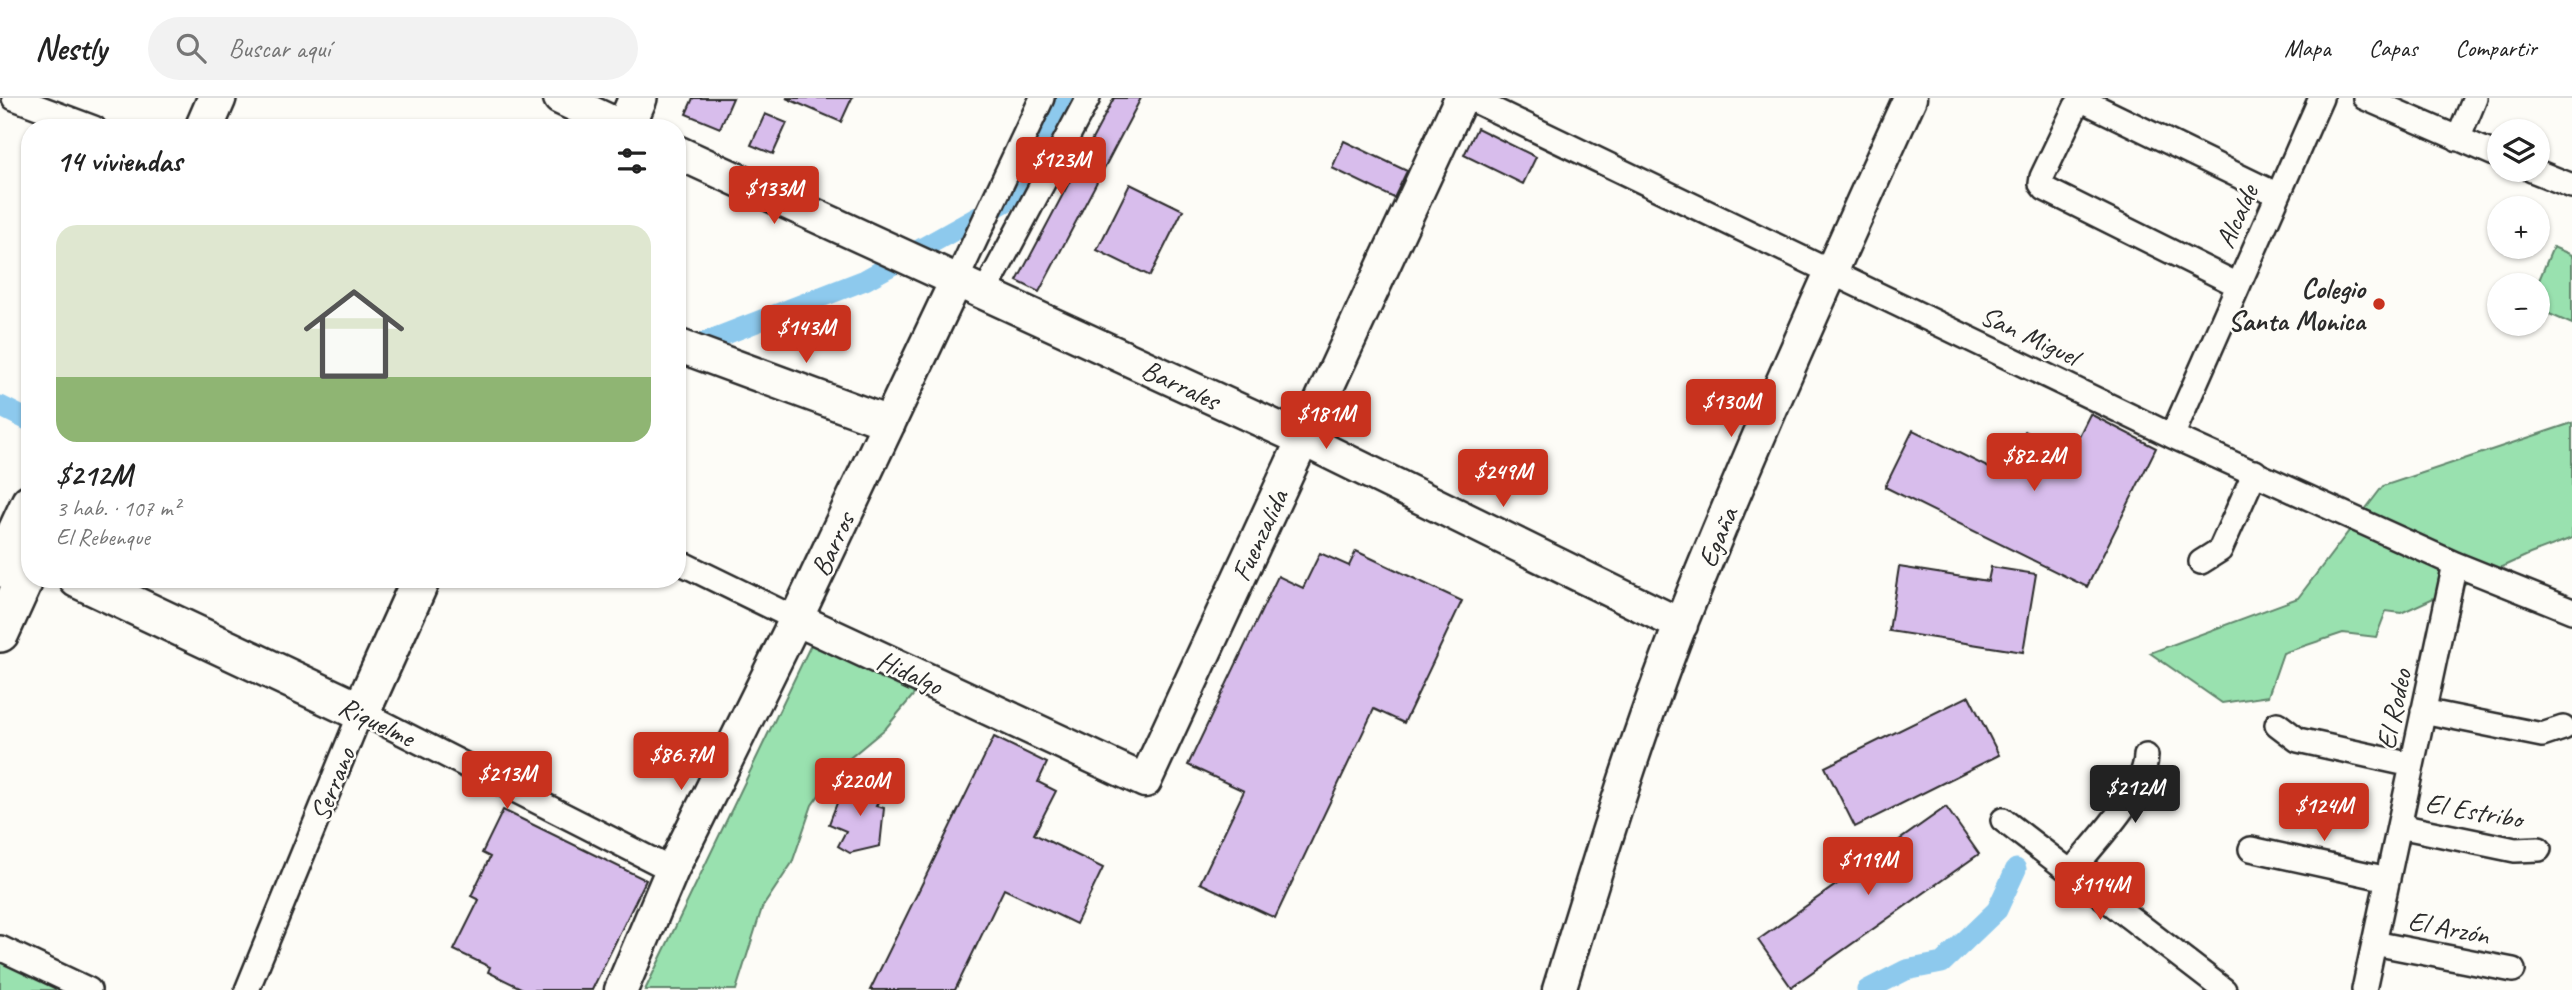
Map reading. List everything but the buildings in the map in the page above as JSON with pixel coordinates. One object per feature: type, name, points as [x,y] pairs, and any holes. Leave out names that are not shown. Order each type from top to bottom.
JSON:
[{"type":"main road","points":[[208,119],[217,98]]},
{"type":"main road","points":[[629,119],[638,98]]},
{"type":"main road","points":[[0,633],[21,533]]},
{"type":"main road","name":"Riquelme","points":[[97,588],[361,712]]},
{"type":"main road","name":"Serrano","points":[[361,712],[417,588]]},
{"type":"street","points":[[15,98],[70,119]]},
{"type":"street","points":[[560,98],[606,119]]},
{"type":"street","name":"Barros","points":[[621,990],[672,870],[796,619],[1042,98]]},
{"type":"street","points":[[985,294],[1088,98]]},
{"type":"street","name":"Fuenzalida","points":[[1144,781],[1461,98]]},
{"type":"street","name":"San Miguel","points":[[1469,98],[2172,436],[2455,564],[2572,611]]},
{"type":"street","name":"Egaña","points":[[1559,990],[1628,771],[1681,625],[1830,273],[1910,98]]},
{"type":"street","name":"Alcalde","points":[[2172,436],[2321,98]]},
{"type":"street","points":[[2365,98],[2487,151]]},
{"type":"street","points":[[2458,139],[2475,98]]},
{"type":"street","points":[[2238,285],[2045,189],[2041,184],[2042,177],[2076,106],[2084,101],[2278,195]]},
{"type":"street","name":"Barrales","points":[[686,156],[1302,439],[1681,625]]},
{"type":"street","points":[[2550,176],[2571,182]]},
{"type":"street","points":[[691,350],[889,424]]},
{"type":"street","points":[[2201,562],[2220,550],[2255,472]]},
{"type":"street","name":"El Rodeo","points":[[2364,990],[2455,564]]},
{"type":"street","name":"Hidalgo","points":[[686,565],[1144,781]]},
{"type":"street","points":[[2423,711],[2534,734],[2550,734],[2563,728]]},
{"type":"street","name":"Riquelme","points":[[361,712],[672,870]]},
{"type":"street","name":"Serrano","points":[[247,990],[361,712]]},
{"type":"street","points":[[2277,724],[2298,740],[2412,765]]},
{"type":"street","points":[[2071,872],[2136,788],[2145,771],[2146,756]]},
{"type":"street","points":[[2003,820],[2224,990]]},
{"type":"street","name":"El Estribo","points":[[2399,826],[2515,850],[2539,849]]},
{"type":"street","points":[[2251,849],[2388,879]]},
{"type":"street","name":"El Arzón","points":[[2374,943],[2512,970]]},
{"type":"street","points":[[0,948],[89,990]]},
{"type":"green space","points":[[2553,247],[2572,255],[2572,324],[2550,314],[2550,273],[2542,273]]},
{"type":"green space","points":[[2572,423],[2572,538],[2530,554],[2401,613],[2386,611],[2376,637],[2343,633],[2283,653],[2268,696],[2222,703],[2150,653],[2298,598],[2383,486]]},
{"type":"green space","points":[[817,632],[925,681],[886,728],[839,767],[812,805],[792,863],[762,908],[736,990],[645,990]]},
{"type":"green space","points":[[0,961],[63,990],[0,990]]},
{"type":"waterway","points":[[686,349],[865,280],[1005,202],[1037,161],[1066,98]]},
{"type":"waterway","points":[[0,406],[21,416]]},
{"type":"waterway","points":[[1867,990],[1906,970],[1942,963],[1997,910],[2016,869]]},
{"type":"place","name":"Colegio Santa Monica","points":[[2379,304]]}]
